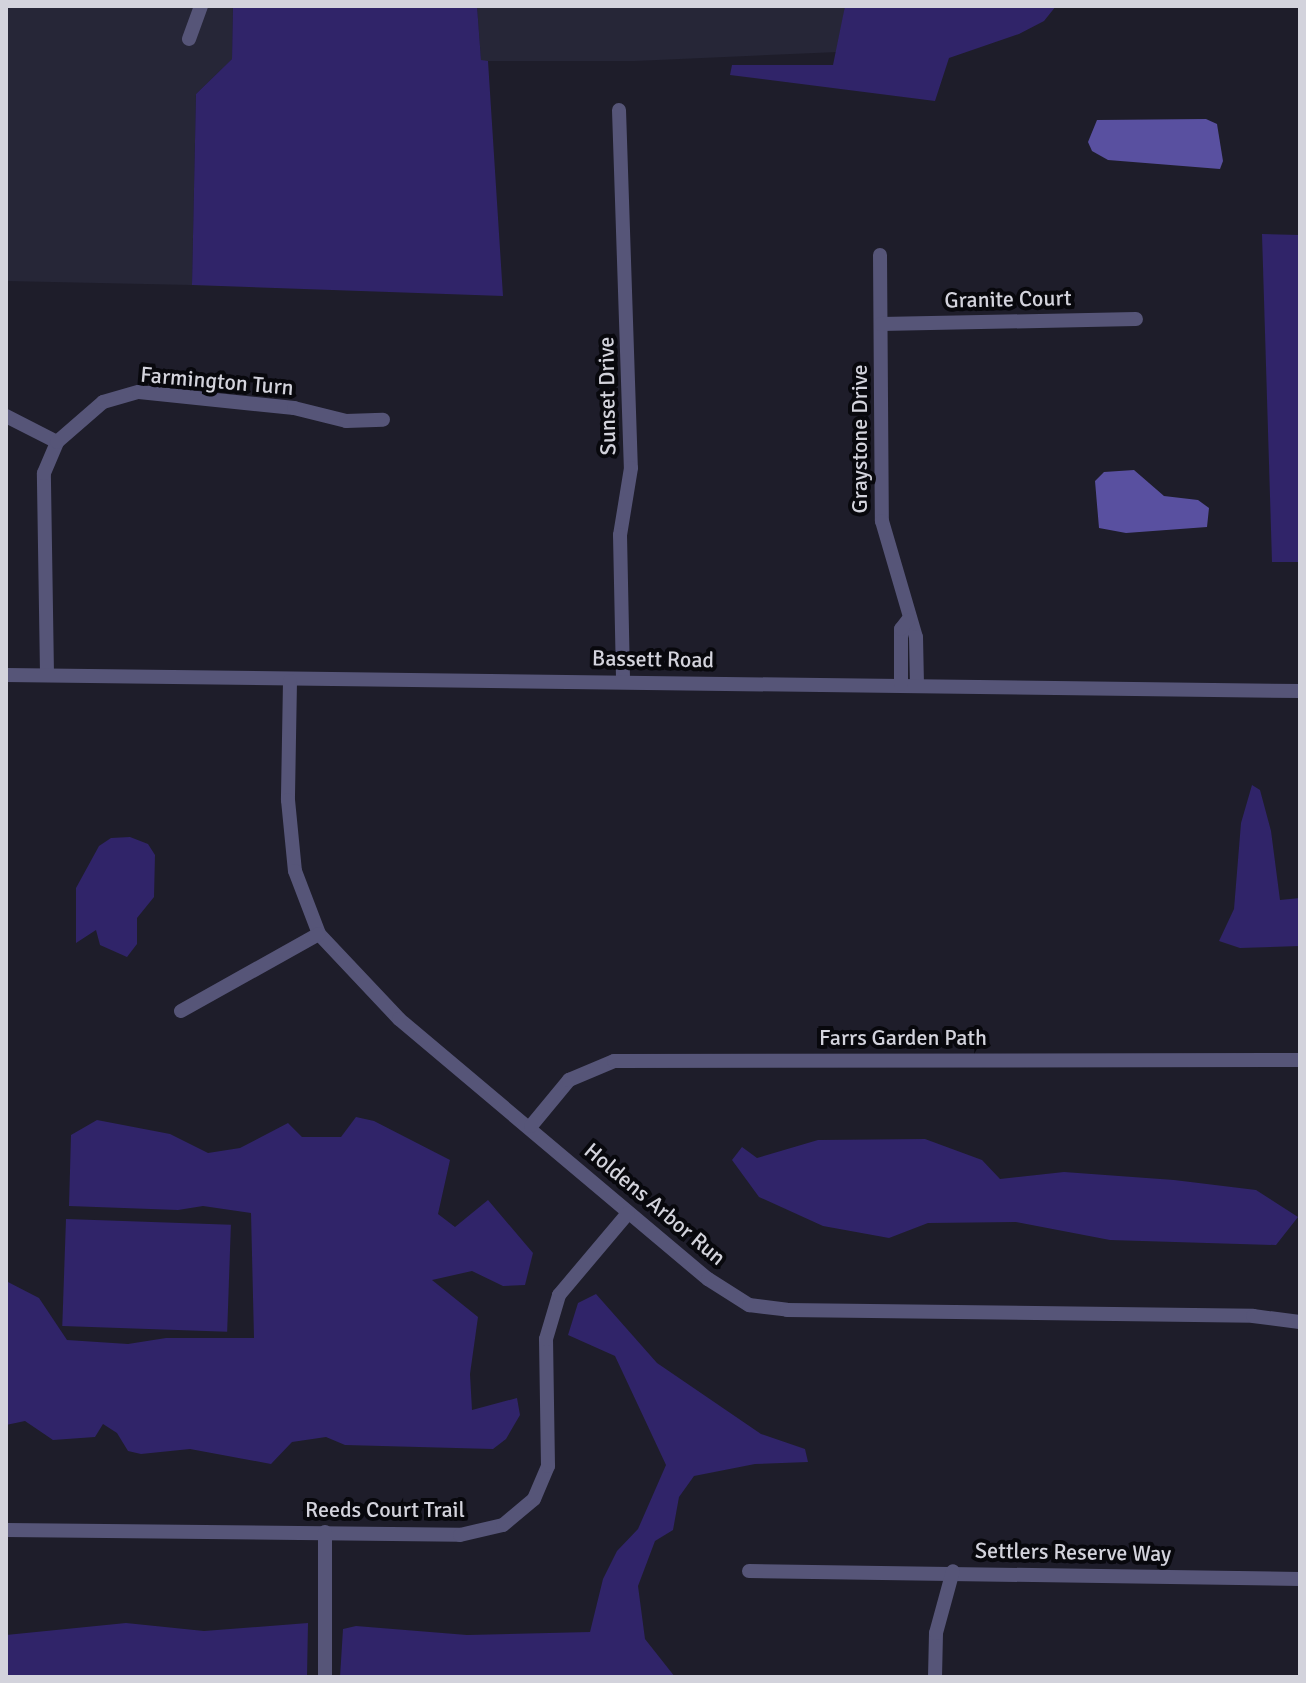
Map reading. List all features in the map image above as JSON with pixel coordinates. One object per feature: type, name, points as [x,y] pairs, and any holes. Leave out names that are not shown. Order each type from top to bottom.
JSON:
[{"type":"street","points":[[189,39],[201,6]]},
{"type":"street","name":"Sunset Drive","points":[[619,110],[631,468],[620,535],[623,680]]},
{"type":"street","name":"Graystone Drive","points":[[880,255],[882,521],[908,620],[916,637],[917,685]]},
{"type":"street","name":"Granite Court","points":[[881,324],[1136,319]]},
{"type":"street","name":"Farmington Turn","points":[[47,674],[44,473],[57,442],[103,402],[139,392],[294,408],[346,421],[383,420]]},
{"type":"street","points":[[6,416],[57,442]]},
{"type":"street","name":"Graystone Drive","points":[[901,684],[901,629],[908,620]]},
{"type":"street","name":"Bassett Road","points":[[6,675],[290,681],[623,680],[1300,691]]},
{"type":"street","name":"Holdens Arbor Run","points":[[290,681],[288,800],[295,871],[319,934],[399,1019],[531,1126],[628,1213],[749,1305],[787,1310],[1253,1316],[1300,1322]]},
{"type":"street","points":[[181,1011],[319,934]]},
{"type":"street","name":"Farrs Garden Path","points":[[531,1126],[569,1080],[614,1061],[1300,1060]]},
{"type":"street","name":"Reeds Court Trail","points":[[6,1530],[460,1535],[503,1525],[534,1499],[548,1466],[546,1339],[559,1295],[628,1213]]},
{"type":"street","points":[[325,1532],[325,1677]]},
{"type":"street","points":[[749,1571],[953,1571]]},
{"type":"street","name":"Settlers Reserve Way","points":[[935,1677],[936,1633],[953,1571],[1300,1579]]},
{"type":"shaded area","points":[[6,6],[233,6],[232,59],[196,94],[192,285],[6,281]]},
{"type":"shaded area","points":[[233,6],[477,6],[481,60],[488,61],[503,296],[192,285],[196,94],[232,59]]},
{"type":"shaded area","points":[[477,6],[845,6],[838,52],[635,61],[481,61]]},
{"type":"shaded area","points":[[845,6],[1056,6],[1044,21],[1019,34],[949,58],[935,101],[730,75],[732,65],[833,65]]},
{"type":"shaded area","points":[[1206,119],[1217,124],[1223,161],[1220,169],[1108,160],[1092,151],[1088,142],[1097,120]]},
{"type":"shaded area","points":[[1262,234],[1300,235],[1300,562],[1272,562]]},
{"type":"shaded area","points":[[1134,470],[1164,496],[1198,500],[1209,508],[1207,527],[1126,533],[1099,528],[1095,481],[1104,472]]},
{"type":"shaded area","points":[[1252,785],[1260,790],[1271,831],[1280,900],[1300,898],[1300,946],[1240,948],[1219,941],[1234,909],[1241,823]]},
{"type":"shaded area","points":[[130,837],[148,844],[155,855],[154,897],[137,918],[137,944],[127,957],[100,945],[96,930],[76,943],[76,888],[99,846],[111,838]]},
{"type":"shaded area","points":[[356,1117],[374,1121],[450,1160],[438,1214],[455,1227],[488,1200],[533,1253],[525,1285],[503,1286],[472,1271],[432,1280],[478,1317],[470,1374],[472,1410],[517,1398],[520,1415],[506,1439],[493,1449],[345,1445],[326,1437],[292,1442],[271,1464],[190,1449],[141,1454],[128,1451],[117,1433],[103,1424],[95,1437],[53,1440],[25,1421],[6,1425],[6,1281],[39,1298],[67,1340],[128,1344],[166,1338],[254,1338],[251,1213],[203,1206],[178,1210],[69,1206],[71,1135],[97,1120],[170,1134],[208,1153],[240,1148],[288,1123],[302,1137],[341,1137]]},
{"type":"shaded area","points":[[925,1139],[982,1160],[1000,1179],[1064,1172],[1256,1190],[1298,1217],[1276,1245],[1110,1240],[1016,1222],[928,1223],[889,1238],[823,1226],[759,1197],[732,1160],[742,1147],[757,1158],[818,1140]]},
{"type":"shaded area","points":[[66,1219],[231,1225],[227,1332],[62,1326]]},
{"type":"shaded area","points":[[596,1294],[657,1363],[761,1434],[805,1449],[808,1462],[755,1464],[694,1476],[679,1497],[673,1530],[655,1541],[638,1586],[645,1639],[675,1677],[340,1677],[343,1629],[356,1626],[467,1635],[590,1632],[603,1579],[617,1551],[638,1529],[666,1465],[615,1356],[568,1335],[578,1303]]},
{"type":"shaded area","points":[[126,1623],[204,1631],[308,1623],[307,1677],[6,1677],[6,1635]]}]
